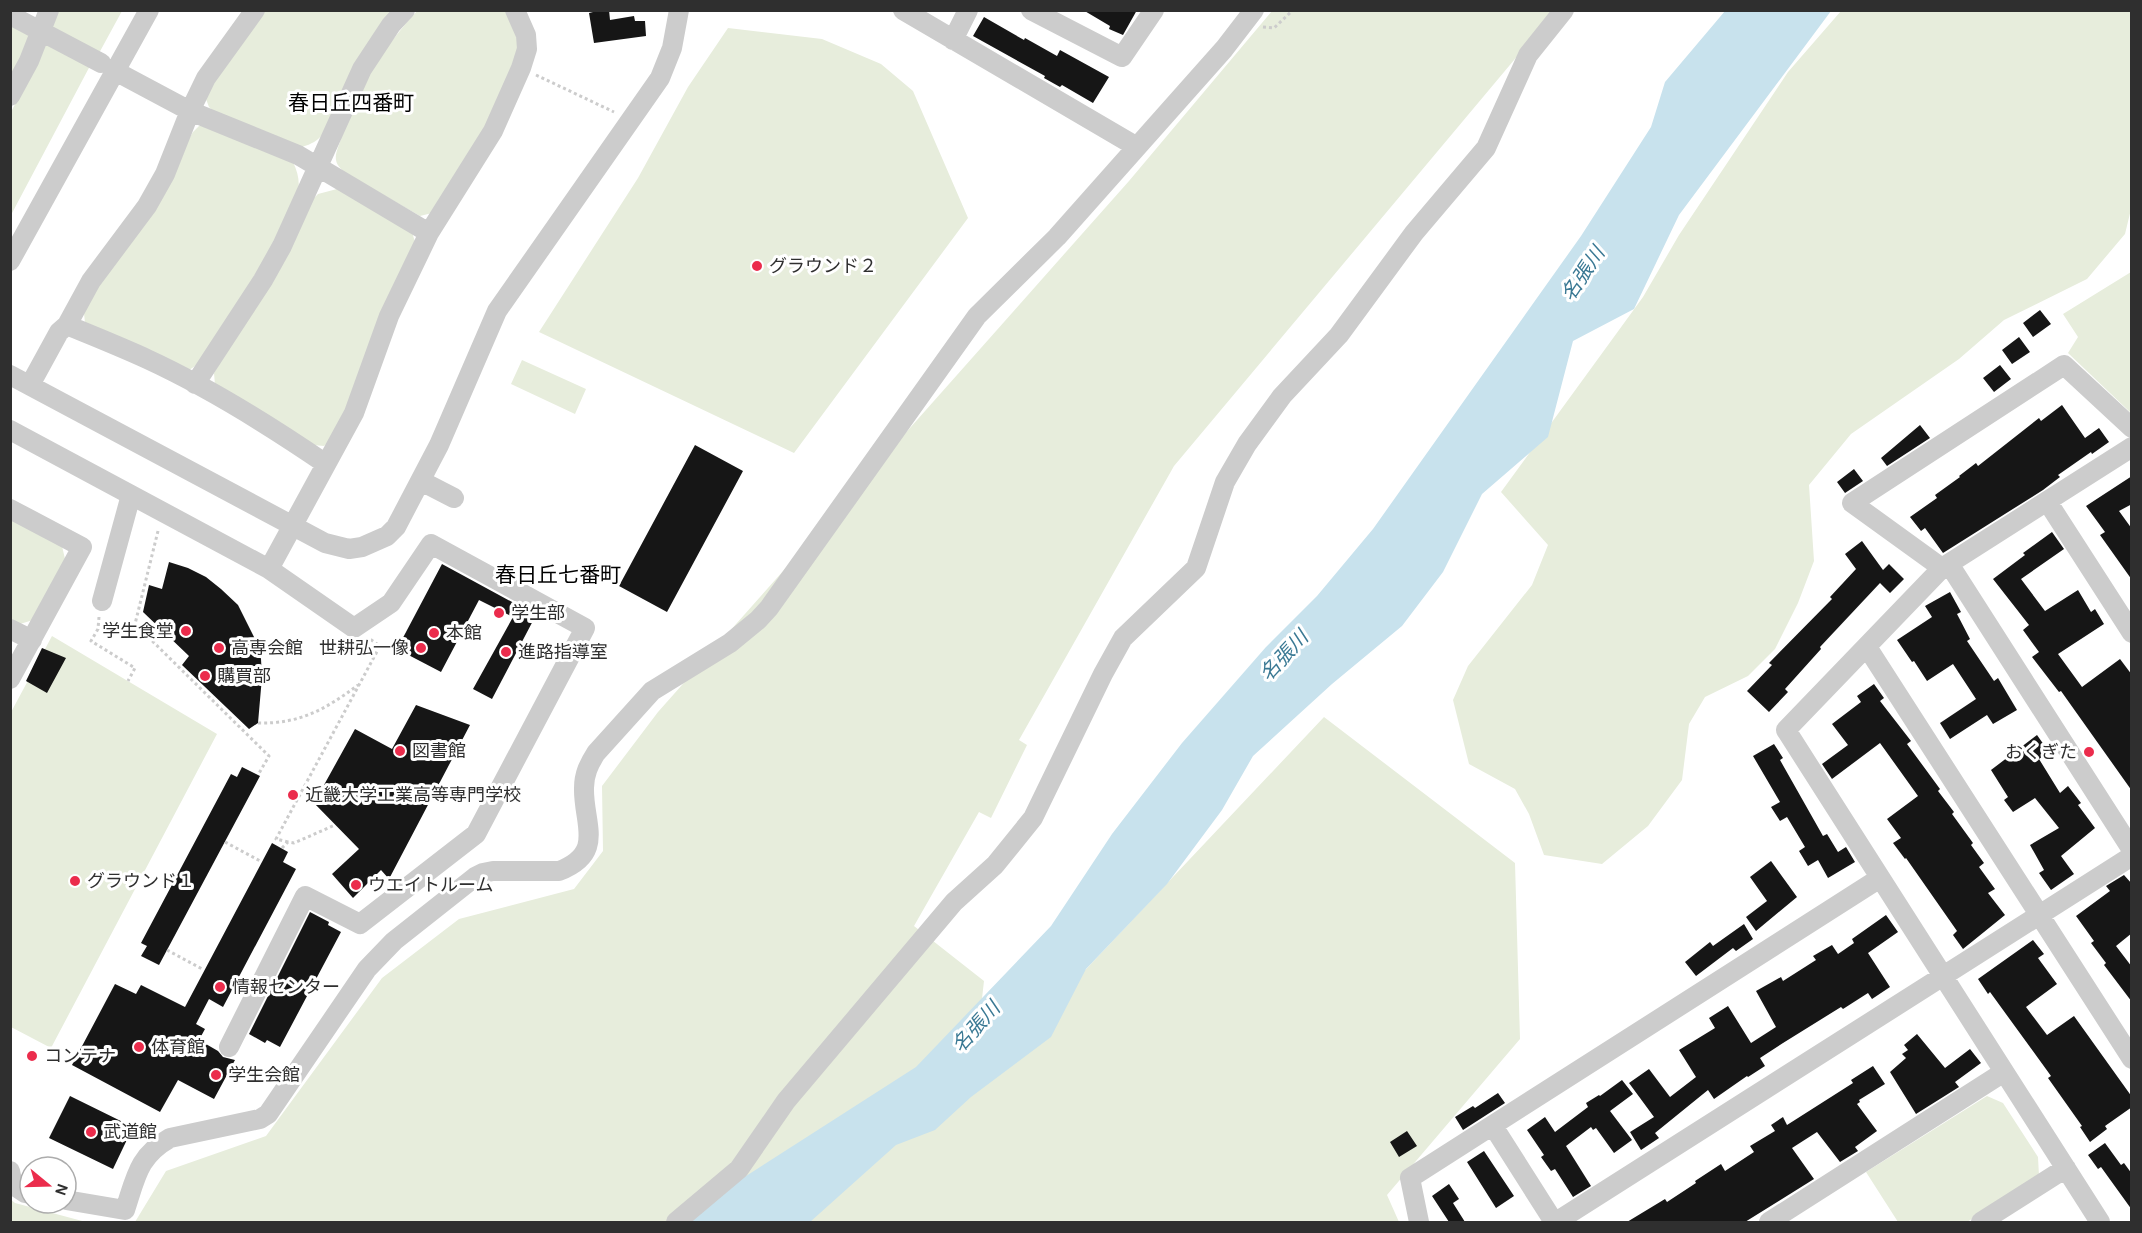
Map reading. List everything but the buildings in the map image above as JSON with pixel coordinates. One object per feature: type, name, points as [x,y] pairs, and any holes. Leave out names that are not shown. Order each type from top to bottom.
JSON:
[{"type":"street","points":[[10,96],[42,32],[50,10]]},
{"type":"street","points":[[10,261],[108,67],[148,10]]},
{"type":"street","points":[[30,385],[91,281],[152,198],[165,174],[206,78],[255,10]]},
{"type":"street","points":[[195,384],[263,280],[282,246],[362,69],[391,26],[405,10]]},
{"type":"street","points":[[269,569],[354,413],[389,316],[429,233],[493,131],[521,68],[527,49],[526,35],[515,10]]},
{"type":"street","points":[[10,375],[338,548],[349,549],[376,543],[396,527],[421,481],[439,445],[496,312],[660,78],[672,48],[679,10]]},
{"type":"street","points":[[903,10],[1137,147]]},
{"type":"street","points":[[953,40],[968,10]]},
{"type":"street","points":[[1030,10],[1122,57],[1154,10]]},
{"type":"street","points":[[676,1222],[739,1169],[786,1101],[954,902],[995,865],[1033,818],[1123,638],[1196,568],[1226,482],[1247,444],[1282,396],[1339,335],[1414,233],[1486,148],[1528,55],[1564,10]]},
{"type":"street","points":[[10,15],[190,111],[259,138],[317,165],[429,233]]},
{"type":"street","points":[[78,1202],[125,1210],[139,1167],[159,1144],[170,1138],[260,1119],[268,1114],[367,969],[394,941],[474,877],[493,871],[560,871],[578,861],[586,851],[590,838],[584,788],[589,764],[596,753],[652,691],[730,643],[763,614],[977,316],[1057,237],[1249,18]]},
{"type":"street","points":[[66,325],[148,359],[237,406],[326,464]]},
{"type":"street","points":[[2132,428],[2064,365],[1852,503],[1946,566],[2132,850]]},
{"type":"street","points":[[10,430],[269,569],[354,628],[391,603],[431,544],[585,628],[476,834],[360,924],[305,896],[229,1047]]},
{"type":"street","points":[[2100,1222],[1786,730],[1946,566],[2132,447]]},
{"type":"street","points":[[421,481],[454,498]]},
{"type":"street","points":[[100,609],[131,495]]},
{"type":"street","points":[[2047,501],[2132,633]]},
{"type":"street","points":[[10,509],[82,547],[10,679]]},
{"type":"street","points":[[10,629],[32,640]]},
{"type":"street","points":[[1867,646],[2132,1059]]},
{"type":"street","points":[[1493,1126],[1555,1222],[2132,856]]},
{"type":"street","points":[[1419,1222],[1410,1178],[1880,878]]},
{"type":"street","points":[[1769,1222],[2004,1072]]},
{"type":"street","points":[[1981,1222],[2066,1168]]},
{"type":"street","points":[[10,1171],[13,1185],[18,1188]]},
{"type":"path","points":[[1249,18],[1274,28],[1293,10]]},
{"type":"path","points":[[521,68],[619,114]]},
{"type":"path","points":[[163,512],[135,624],[269,756],[258,775]]},
{"type":"path","points":[[100,609],[98,629],[91,641],[135,668],[128,681]]},
{"type":"path","points":[[335,825],[294,843],[276,838],[380,646],[354,628]]},
{"type":"path","points":[[258,723],[278,723],[301,718],[328,707],[359,684]]},
{"type":"path","points":[[225,842],[262,862]]},
{"type":"path","points":[[282,849],[288,842]]},
{"type":"path","points":[[168,950],[204,970]]},
{"type":"green space","points":[[57,11],[122,11],[98,55],[50,31]]},
{"type":"green space","points":[[264,11],[395,11],[324,133],[309,145],[302,147],[213,111],[206,99],[212,84]]},
{"type":"green space","points":[[417,11],[506,11],[519,37],[519,55],[487,127],[432,213],[420,216],[347,174],[339,166],[336,158],[346,124],[361,89],[392,40]]},
{"type":"green space","points":[[1272,11],[1555,11],[1174,466],[1019,740],[1027,745],[991,818],[979,812],[914,926],[984,981],[971,1095],[988,1073],[1324,717],[1515,863],[1520,1039],[1387,1195],[1399,1222],[135,1222],[166,1171],[266,1136],[382,978],[459,919],[574,889],[603,851],[602,786],[658,712],[1129,181]]},
{"type":"green space","points":[[1841,11],[2131,11],[2132,205],[2125,234],[2087,279],[2004,320],[1959,359],[1851,434],[1809,485],[1814,561],[1798,603],[1775,649],[1748,676],[1705,697],[1689,724],[1682,780],[1648,826],[1602,864],[1544,855],[1529,814],[1515,789],[1469,764],[1453,700],[1468,666],[1532,585],[1548,545],[1501,492],[1643,297],[1679,235],[1788,72]]},
{"type":"green space","points":[[11,18],[34,30],[11,81]]},
{"type":"green space","name":"グラウンド２","points":[[728,28],[822,39],[881,64],[913,91],[968,218],[794,453],[539,332],[638,178],[688,87]]},
{"type":"green space","points":[[47,41],[91,64],[11,215],[10,114]]},
{"type":"green space","points":[[199,126],[293,162],[299,185],[298,193],[265,259],[200,363],[189,370],[85,323],[84,313],[98,285],[193,132]]},
{"type":"green space","points":[[337,189],[412,232],[415,242],[348,408],[329,442],[324,446],[313,445],[215,385],[214,373],[313,199],[318,194]]},
{"type":"green space","points":[[2131,272],[2131,413],[2068,353],[2078,337],[2063,314]]},
{"type":"green space","points":[[522,360],[586,389],[575,414],[511,384]]},
{"type":"green space","points":[[10,519],[62,546],[65,559],[33,620],[20,624],[11,619]]},
{"type":"green space","name":"グラウンド１","points":[[52,636],[217,734],[51,1048],[11,1027],[10,714]]},
{"type":"green space","points":[[1987,1096],[2003,1103],[2038,1157],[2039,1176],[1967,1222],[1898,1222],[1866,1172]]},
{"type":"green space","points":[[10,1199],[18,1204],[18,1215],[60,1215],[86,1222],[11,1222]]},
{"type":"water","name":"名張川","points":[[1725,11],[1831,11],[1679,215],[1634,309],[1573,341],[1548,437],[1482,494],[1443,572],[1402,626],[1332,684],[1253,756],[1222,810],[1167,884],[1086,969],[1051,1037],[971,1097],[935,1130],[896,1145],[810,1222],[689,1222],[729,1187],[916,1067],[1051,926],[1112,834],[1182,743],[1266,647],[1317,596],[1373,529],[1581,236],[1651,127],[1665,82]]},
{"type":"place","name":"グラウンド２","points":[[757,266]]},
{"type":"place","name":"学生部","points":[[499,613]]},
{"type":"place","name":"学生食堂","points":[[186,631]]},
{"type":"place","name":"本館","points":[[434,633]]},
{"type":"place","name":"高専会館","points":[[219,648]]},
{"type":"place","name":"世耕弘一像","points":[[421,648]]},
{"type":"place","name":"進路指導室","points":[[506,652]]},
{"type":"place","name":"購買部","points":[[205,676]]},
{"type":"place","name":"図書館","points":[[400,751]]},
{"type":"place","name":"おくぎた","points":[[2089,752]]},
{"type":"place","name":"近畿大学工業高等専門学校","points":[[293,795]]},
{"type":"place","name":"グラウンド１","points":[[75,881]]},
{"type":"place","name":"ウエイトルーム","points":[[356,885]]},
{"type":"place","name":"情報センター","points":[[220,987]]},
{"type":"place","name":"体育館","points":[[139,1047]]},
{"type":"place","name":"コンテナ","points":[[32,1056]]},
{"type":"place","name":"学生会館","points":[[216,1075]]},
{"type":"place","name":"武道館","points":[[91,1132]]},
{"type":"district","name":"春日丘四番町","points":[[351,103]]},
{"type":"district","name":"春日丘七番町","points":[[558,575]]}]
